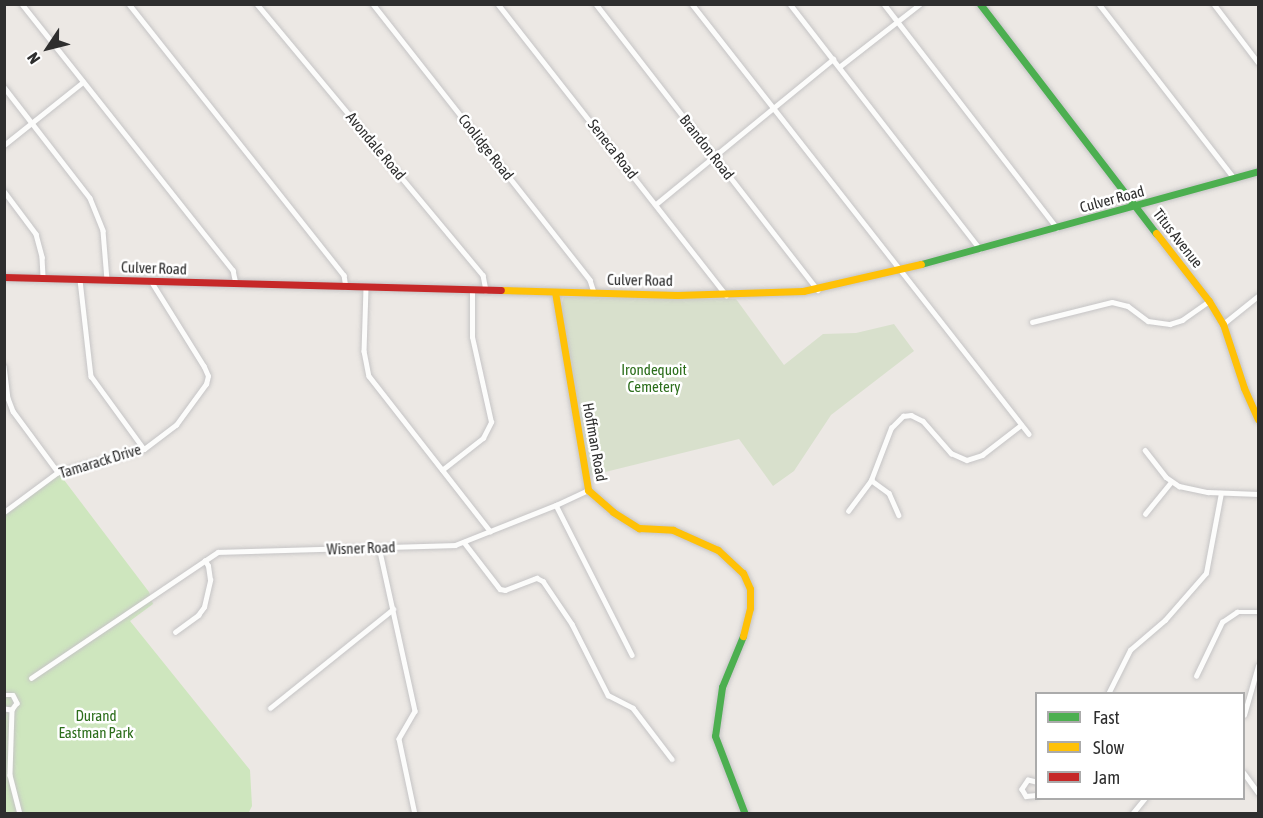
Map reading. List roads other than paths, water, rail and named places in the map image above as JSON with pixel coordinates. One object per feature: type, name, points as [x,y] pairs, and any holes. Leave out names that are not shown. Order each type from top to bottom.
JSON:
[{"type":"main road","name":"Titus Avenue","points":[[980,4],[1209,301],[1223,324],[1244,388],[1258,419]]},
{"type":"main road","name":"Culver Road","points":[[4,277],[472,291],[726,295],[818,290],[1137,207],[1258,171]]},
{"type":"main road","name":"Hoffman Road","points":[[555,292],[588,490],[613,512],[639,528],[673,530],[718,550],[743,573],[750,589],[750,608],[746,629],[722,687],[715,735],[745,813]]},
{"type":"street","points":[[22,4],[233,270],[236,284]]},
{"type":"street","points":[[129,4],[344,275],[346,287]]},
{"type":"street","name":"Avondale Road","points":[[257,4],[476,267],[486,280],[486,291]]},
{"type":"street","name":"Coolidge Road","points":[[373,4],[590,280],[594,292]]},
{"type":"street","name":"Seneca Road","points":[[498,4],[726,295]]},
{"type":"street","name":"Brandon Road","points":[[596,4],[818,290]]},
{"type":"street","points":[[692,4],[1029,434]]},
{"type":"street","points":[[790,4],[980,249]]},
{"type":"street","points":[[884,4],[1058,228]]},
{"type":"street","points":[[839,67],[920,4]]},
{"type":"street","points":[[1099,4],[1234,178]]},
{"type":"street","points":[[1214,4],[1258,62]]},
{"type":"street","points":[[656,204],[833,59]]},
{"type":"street","points":[[4,146],[83,82]]},
{"type":"street","points":[[4,87],[76,177],[95,209],[105,241],[107,280]]},
{"type":"street","points":[[4,191],[36,234],[42,257],[43,279]]},
{"type":"street","points":[[80,280],[91,376],[144,448]]},
{"type":"street","name":"Tamarack Drive","points":[[4,512],[58,472],[144,448],[176,425],[206,384],[208,376],[151,282]]},
{"type":"street","points":[[366,288],[364,351],[369,376],[490,531]]},
{"type":"street","points":[[442,470],[483,438],[491,422],[472,337],[472,291]]},
{"type":"street","points":[[1223,324],[1258,296]]},
{"type":"street","points":[[1032,322],[1112,302],[1128,306],[1148,321],[1170,324],[1182,320],[1209,301]]},
{"type":"street","points":[[4,366],[8,398],[13,411],[58,472]]},
{"type":"street","points":[[848,511],[871,480],[891,428],[899,418],[907,415],[923,421],[951,453],[967,460],[979,457],[1021,424]]},
{"type":"street","points":[[1145,450],[1172,482],[1194,490],[1258,494]]},
{"type":"street","points":[[871,480],[889,493],[899,515]]},
{"type":"street","points":[[1145,514],[1172,482]]},
{"type":"street","name":"Wisner Road","points":[[31,678],[218,552],[455,545],[588,490]]},
{"type":"street","points":[[1109,692],[1130,650],[1165,620],[1206,573],[1221,493]]},
{"type":"street","points":[[556,505],[632,655]]},
{"type":"street","points":[[464,542],[500,589],[505,590],[537,578],[543,581],[568,618],[608,695],[633,708],[672,759]]},
{"type":"street","points":[[379,548],[415,711],[399,739],[415,813]]},
{"type":"street","points":[[175,632],[198,615],[204,607],[210,580],[205,561]]},
{"type":"street","points":[[270,708],[393,609]]},
{"type":"street","points":[[1196,676],[1222,622],[1237,612],[1258,612]]},
{"type":"street","points":[[1245,712],[1258,666]]},
{"type":"street","points":[[4,695],[11,694],[15,698],[16,706],[12,710],[10,775],[20,813]]},
{"type":"street","points":[[4,709],[12,710]]},
{"type":"street","points":[[1245,774],[1258,792]]},
{"type":"street","points":[[1035,782],[1028,780],[1022,789],[1026,796],[1035,795]]},
{"type":"street","points":[[1132,813],[1143,800]]},
{"type":"park label","name":"Irondequoit Cemetery","points":[[654,378]]},
{"type":"park label","name":"Durand Eastman Park","points":[[96,724]]}]
